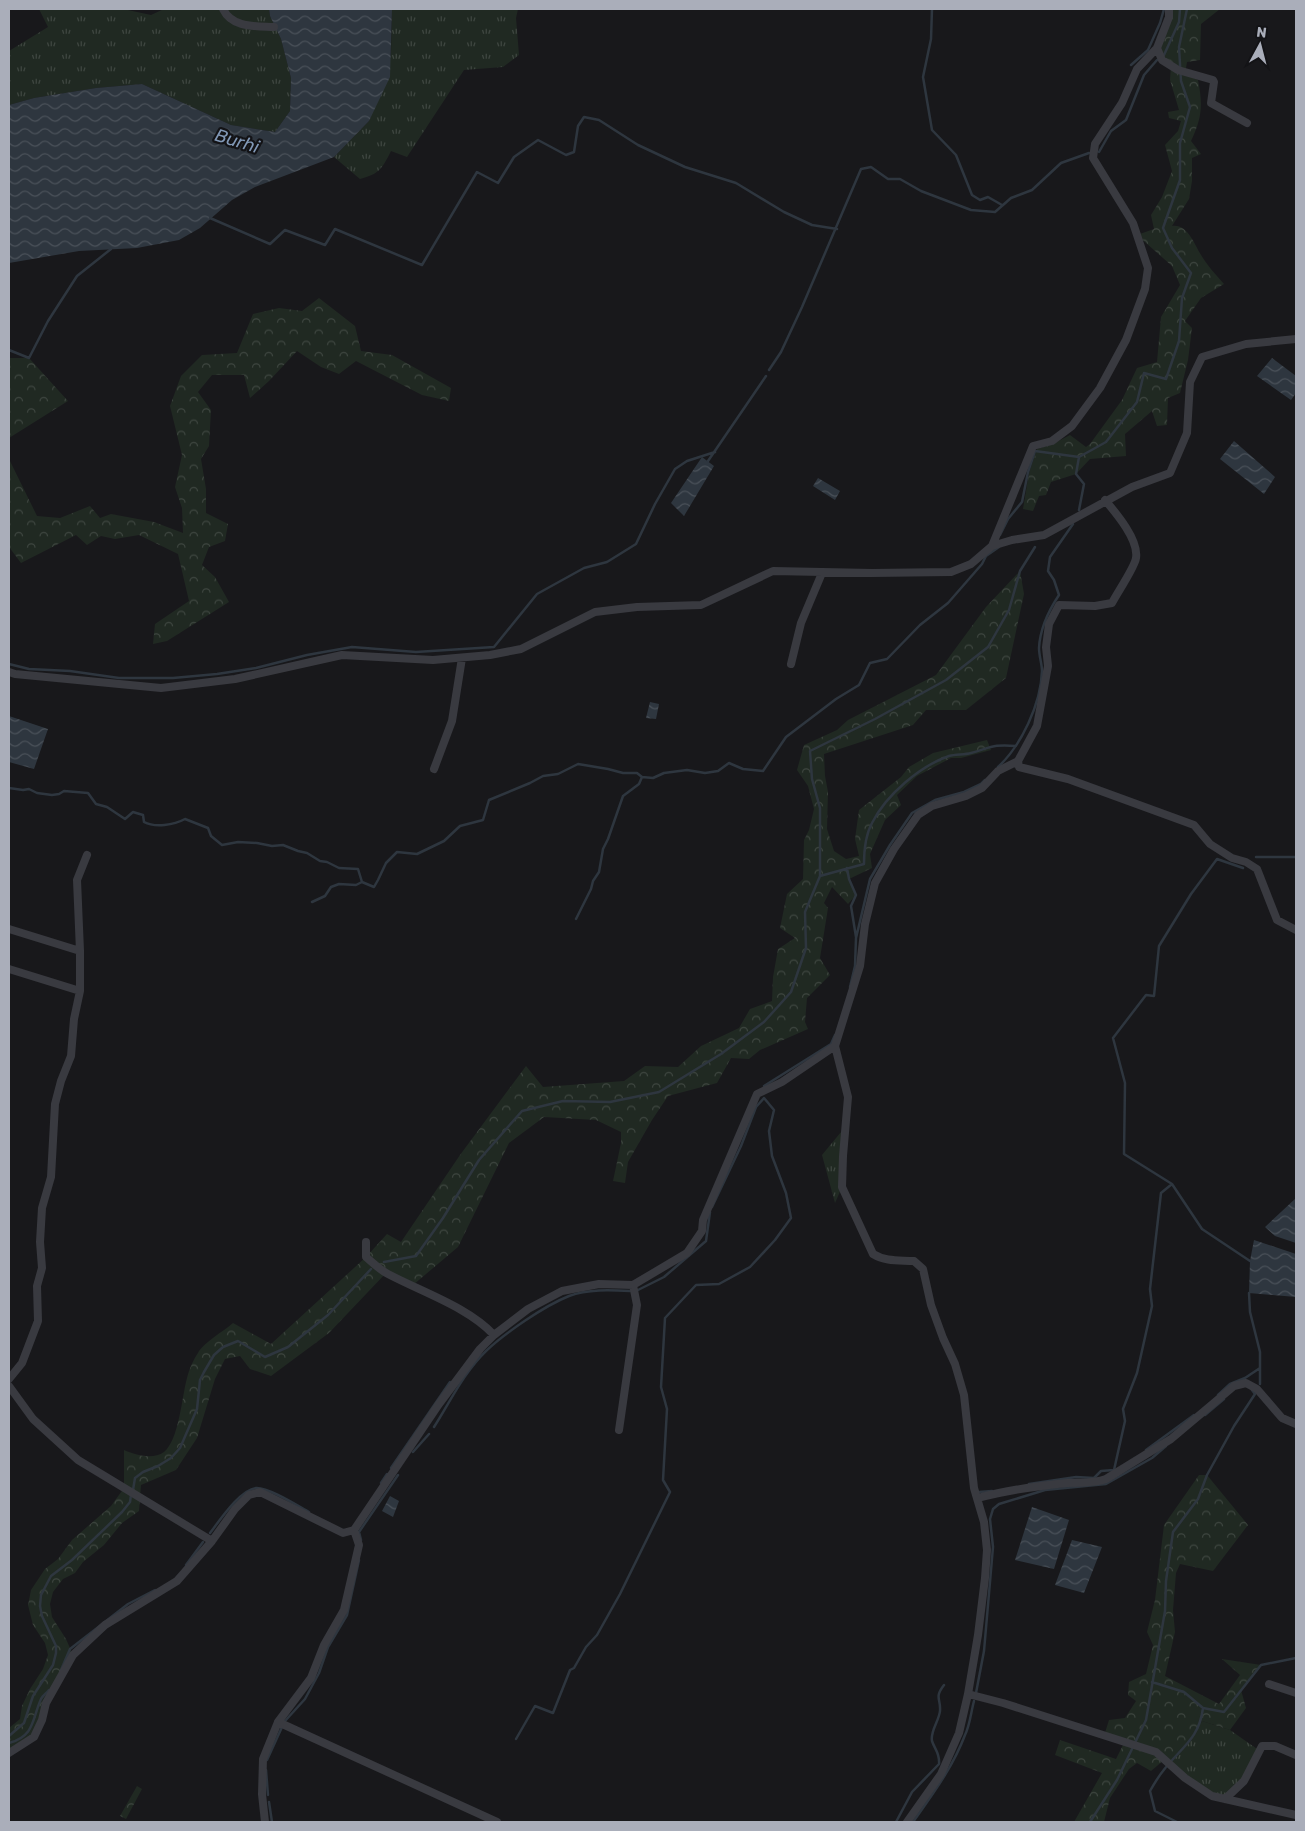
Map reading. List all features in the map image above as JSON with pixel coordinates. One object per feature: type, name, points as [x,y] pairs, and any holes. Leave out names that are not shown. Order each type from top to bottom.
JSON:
[{"type":"street","points":[[223,9],[226,16],[240,24],[274,27]]},
{"type":"street","points":[[992,546],[1033,446],[1052,441],[1072,426],[1100,388],[1126,340],[1145,289],[1148,268],[1133,223],[1093,158],[1096,144],[1122,103],[1137,69],[1157,48],[1170,17],[1169,9]]},
{"type":"street","points":[[1157,48],[1162,60],[1178,70],[1213,80],[1212,103],[1247,123]]},
{"type":"street","points":[[9,672],[162,688],[235,679],[342,655],[433,660],[462,658],[521,649],[595,612],[637,607],[701,605],[773,571],[822,573],[951,572],[971,564],[992,546],[1012,540],[1044,535],[1105,500],[1132,487],[1170,473],[1187,433],[1190,382],[1202,357],[1246,344],[1296,340]]},
{"type":"street","points":[[907,1822],[941,1774],[959,1733],[978,1635],[986,1559],[984,1522],[974,1488],[964,1395],[955,1364],[931,1305],[923,1269],[914,1261],[890,1261],[873,1254],[842,1187],[848,1097],[835,1046],[860,966],[865,924],[875,883],[894,850],[918,815],[932,806],[966,796],[982,788],[998,771],[1018,761],[1036,726],[1048,666],[1046,647],[1049,624],[1059,605],[1095,606],[1112,603],[1136,559],[1136,546],[1120,519],[1105,500]]},
{"type":"street","points":[[791,664],[801,623],[822,573]]},
{"type":"street","points":[[434,769],[452,721],[462,658]]},
{"type":"street","points":[[1018,761],[1019,767],[1068,780],[1194,825],[1210,844],[1232,858],[1246,862],[1257,869],[1277,920],[1296,930]]},
{"type":"street","points":[[9,1379],[22,1363],[38,1321],[37,1286],[42,1268],[40,1242],[42,1208],[51,1177],[55,1104],[71,1056],[74,1019],[80,991],[77,880],[87,855]]},
{"type":"street","points":[[9,929],[80,951]]},
{"type":"street","points":[[9,969],[80,991]]},
{"type":"street","points":[[9,1753],[34,1737],[42,1720],[46,1703],[73,1655],[106,1625],[177,1581],[212,1540],[235,1509],[249,1495],[260,1492],[343,1533],[354,1530],[439,1404],[480,1348],[494,1335],[528,1309],[562,1291],[599,1284],[633,1284],[687,1253],[702,1231],[703,1220],[758,1094],[782,1082],[835,1046]]},
{"type":"street","points":[[366,1242],[366,1257],[386,1273],[424,1290],[484,1325],[494,1335]]},
{"type":"street","points":[[618,1430],[636,1305],[633,1284]]},
{"type":"street","points":[[978,1498],[996,1493],[1070,1483],[1094,1483],[1106,1479],[1171,1439],[1234,1386],[1246,1383],[1257,1389],[1282,1418],[1296,1424]]},
{"type":"street","points":[[9,1386],[33,1419],[78,1460],[212,1540]]},
{"type":"street","points":[[265,1822],[262,1794],[263,1759],[278,1722],[311,1678],[324,1645],[344,1610],[359,1545],[354,1530]]},
{"type":"street","points":[[1269,1684],[1296,1693]]},
{"type":"street","points":[[968,1694],[1003,1703],[1156,1752],[1185,1778],[1212,1796],[1296,1815]]},
{"type":"street","points":[[278,1722],[497,1822]]},
{"type":"street","points":[[1225,1800],[1244,1781],[1262,1746],[1275,1746],[1296,1755]]},
{"type":"green space","points":[[39,9],[123,9],[151,15],[164,9],[269,9],[270,16],[281,39],[291,78],[290,111],[275,132],[231,125],[142,84],[96,88],[34,98],[9,105],[9,51],[48,27]]},
{"type":"green space","points":[[392,9],[518,9],[516,18],[519,55],[503,67],[464,70],[407,157],[391,151],[376,173],[360,179],[334,157],[369,121],[391,54]]},
{"type":"green space","points":[[1169,9],[1220,9],[1201,24],[1200,60],[1187,62],[1185,74],[1198,80],[1200,89],[1201,104],[1199,118],[1191,141],[1201,154],[1192,158],[1192,181],[1189,199],[1172,226],[1178,226],[1186,231],[1206,262],[1224,284],[1201,298],[1185,321],[1192,328],[1188,360],[1180,393],[1168,398],[1167,425],[1157,426],[1152,411],[1125,434],[1126,456],[1090,459],[1076,474],[1051,482],[1046,495],[1039,496],[1033,511],[1023,509],[1029,473],[1037,449],[1053,444],[1070,435],[1086,447],[1122,400],[1137,368],[1157,362],[1161,317],[1180,285],[1172,266],[1137,235],[1154,229],[1151,215],[1162,197],[1172,171],[1165,145],[1178,131],[1181,121],[1169,118],[1168,112],[1179,110],[1170,80],[1171,65],[1157,48]]},
{"type":"green space","points":[[319,298],[355,326],[361,351],[392,355],[451,388],[449,401],[422,395],[356,361],[339,374],[321,367],[297,351],[250,398],[244,375],[212,375],[198,392],[211,410],[209,446],[201,459],[206,489],[206,513],[228,524],[225,541],[209,547],[202,565],[215,577],[229,602],[167,641],[153,644],[155,624],[189,601],[178,554],[139,535],[115,539],[101,536],[87,545],[76,535],[21,563],[9,547],[9,459],[37,516],[60,518],[90,506],[100,518],[111,514],[154,522],[183,533],[182,508],[175,487],[182,455],[170,406],[181,376],[202,355],[237,353],[253,314],[279,308],[302,311]]},
{"type":"green space","points":[[9,358],[29,358],[68,401],[9,438]]},
{"type":"green space","points":[[1020,571],[1024,594],[1006,678],[966,710],[926,710],[913,725],[824,754],[828,792],[827,829],[834,851],[846,859],[859,856],[855,839],[859,810],[901,777],[909,767],[933,753],[987,740],[991,750],[961,758],[951,758],[917,776],[897,795],[901,805],[885,820],[870,854],[872,868],[849,879],[856,895],[848,904],[832,887],[824,903],[828,908],[820,958],[830,975],[807,998],[805,1022],[808,1029],[760,1050],[749,1059],[731,1058],[717,1083],[668,1096],[628,1162],[625,1183],[613,1181],[621,1143],[621,1132],[596,1120],[544,1117],[509,1143],[458,1247],[413,1285],[386,1273],[329,1333],[271,1376],[250,1369],[240,1356],[225,1359],[215,1379],[197,1438],[176,1470],[141,1485],[139,1511],[122,1523],[104,1545],[83,1562],[75,1573],[63,1579],[53,1592],[50,1604],[52,1617],[66,1639],[73,1655],[46,1703],[34,1737],[9,1753],[9,1728],[20,1719],[22,1706],[43,1669],[48,1655],[45,1643],[33,1625],[28,1605],[31,1590],[45,1569],[58,1559],[72,1540],[111,1506],[124,1488],[124,1450],[139,1455],[155,1456],[164,1452],[169,1446],[177,1428],[189,1372],[194,1359],[201,1349],[233,1323],[271,1344],[366,1257],[387,1234],[401,1242],[460,1155],[526,1066],[543,1087],[624,1081],[645,1066],[678,1067],[701,1046],[739,1028],[750,1009],[772,1001],[773,977],[778,949],[795,938],[780,928],[787,894],[803,879],[804,840],[809,830],[814,809],[808,786],[797,770],[804,745],[837,730],[848,720],[936,675],[986,607]]},
{"type":"green space","points":[[846,1126],[842,1187],[835,1203],[822,1155]]},
{"type":"green space","points":[[1199,1475],[1207,1475],[1248,1525],[1213,1571],[1180,1564],[1176,1573],[1173,1610],[1175,1632],[1165,1676],[1219,1704],[1240,1675],[1222,1659],[1261,1665],[1241,1690],[1246,1708],[1230,1730],[1202,1721],[1187,1745],[1169,1764],[1164,1760],[1151,1771],[1137,1763],[1129,1769],[1110,1798],[1104,1822],[1074,1822],[1102,1773],[1055,1755],[1060,1740],[1116,1759],[1124,1743],[1104,1736],[1109,1720],[1125,1718],[1136,1701],[1128,1695],[1129,1682],[1146,1674],[1153,1645],[1147,1632],[1155,1600],[1164,1525]]},
{"type":"green space","points":[[1202,1721],[1230,1730],[1260,1751],[1244,1781],[1225,1799],[1212,1796],[1169,1764],[1187,1745]]},
{"type":"green space","points":[[137,1786],[142,1789],[126,1819],[120,1816]]},
{"type":"water","name":"Burhi","points":[[269,9],[392,9],[390,77],[369,121],[334,157],[255,187],[232,200],[200,228],[179,240],[137,248],[79,251],[9,263],[9,105],[34,98],[96,88],[142,84],[231,125],[275,132],[290,111],[291,78],[281,39],[270,16]]},
{"type":"water","points":[[1272,358],[1296,376],[1296,393],[1291,400],[1257,376]]},
{"type":"water","points":[[1234,441],[1275,477],[1264,494],[1220,459]]},
{"type":"water","points":[[702,457],[714,466],[684,516],[671,503]]},
{"type":"water","points":[[818,478],[840,491],[835,500],[813,486]]},
{"type":"water","points":[[650,702],[659,704],[656,719],[646,718]]},
{"type":"water","points":[[9,716],[48,729],[34,769],[9,762]]},
{"type":"water","points":[[1296,1198],[1296,1243],[1275,1236],[1265,1227]]},
{"type":"water","points":[[1254,1240],[1296,1254],[1296,1297],[1249,1293],[1250,1261]]},
{"type":"water","points":[[390,1496],[399,1501],[393,1517],[382,1511]]},
{"type":"water","points":[[1032,1507],[1069,1520],[1054,1569],[1015,1560]]},
{"type":"water","points":[[1072,1540],[1102,1547],[1084,1593],[1055,1585]]},
{"type":"waterway","points":[[932,9],[931,39],[923,77],[932,130],[956,155],[972,195],[980,200],[988,197],[1002,205]]},
{"type":"waterway","points":[[1131,65],[1148,50],[1164,9]]},
{"type":"waterway","points":[[1164,55],[1179,22],[1180,9]]},
{"type":"waterway","points":[[1000,535],[1008,519],[1022,502],[1028,472],[1035,451],[1079,457],[1106,442],[1137,402],[1144,373],[1166,379],[1179,341],[1182,298],[1191,273],[1172,248],[1163,228],[1180,180],[1180,143],[1190,107],[1181,81],[1179,47],[1187,9]]},
{"type":"waterway","points":[[1099,152],[1111,131],[1126,120],[1144,75],[1157,60]]},
{"type":"waterway","points":[[210,218],[270,244],[285,230],[325,245],[335,229],[422,265],[477,172],[498,183],[514,157],[538,140],[566,155],[574,152],[578,126],[584,117],[599,120],[638,145],[685,167],[736,183],[784,212],[812,225],[837,229]]},
{"type":"waterway","points":[[769,370],[781,352],[802,307],[861,169],[871,167],[888,179],[900,179],[921,191],[971,210],[995,212],[1011,198],[1032,190],[1061,163],[1089,153]]},
{"type":"waterway","points":[[9,350],[29,358],[48,321],[77,276],[111,249]]},
{"type":"waterway","points":[[708,461],[766,376]]},
{"type":"waterway","points":[[9,664],[29,669],[70,671],[119,678],[173,678],[256,668],[307,655],[352,647],[416,652],[494,647],[537,594],[584,568],[607,562],[636,544],[655,504],[675,469],[687,461],[715,452]]},
{"type":"waterway","points":[[1079,457],[1076,474],[1084,484],[1079,510]]},
{"type":"waterway","points":[[998,767],[1022,736],[1034,710],[1041,684],[1042,671],[1039,648],[1041,634],[1049,613],[1059,595],[1054,580],[1048,571],[1050,557],[1073,524]]},
{"type":"waterway","points":[[9,788],[29,789],[37,793],[52,795],[64,791],[88,793],[96,804],[107,807],[125,819],[133,812],[143,815],[144,822],[154,825],[170,824],[185,819],[208,828],[211,836],[222,845],[238,842],[272,846],[283,845],[307,853],[320,861],[339,868],[358,869],[362,882],[374,887],[386,863],[397,852],[417,854],[444,841],[460,826],[483,820],[489,800],[543,776],[558,774],[578,764],[623,773],[637,773],[642,777],[653,778],[664,773],[687,770],[705,773],[718,771],[729,763],[743,769],[763,771],[786,737],[836,699],[859,685],[870,663],[887,659],[920,625],[948,603],[982,564],[986,556],[999,547]]},
{"type":"waterway","points":[[384,1262],[416,1256],[443,1218],[479,1160],[522,1111],[563,1101],[610,1102],[659,1092],[721,1054],[764,1022],[791,992],[806,948],[805,912],[820,876],[820,808],[812,779],[810,751],[875,719],[946,680],[988,647],[1009,610],[1020,571],[1035,547]]},
{"type":"waterway","points":[[820,876],[864,864],[868,832],[878,812],[895,792],[916,774],[952,755],[968,754],[998,746],[1016,746]]},
{"type":"waterway","points":[[576,919],[599,872],[603,849],[623,796],[639,784],[642,777]]},
{"type":"waterway","points":[[850,987],[855,966],[856,938],[870,879],[890,845],[912,813],[935,800],[964,792],[985,780]]},
{"type":"waterway","points":[[1256,857],[1296,857]]},
{"type":"waterway","points":[[1243,868],[1217,859],[1191,894],[1159,946],[1154,996],[1146,995],[1113,1038],[1125,1083],[1124,1154],[1172,1184],[1202,1229],[1250,1261]]},
{"type":"waterway","points":[[847,868],[849,879],[856,895],[851,906],[856,937]]},
{"type":"waterway","points":[[312,902],[325,896],[331,887],[339,884],[356,885],[362,882]]},
{"type":"waterway","points":[[764,1086],[831,1044],[835,1035]]},
{"type":"waterway","points":[[516,1739],[535,1706],[553,1713],[570,1670],[574,1668],[586,1647],[597,1635],[620,1594],[670,1492],[663,1480],[667,1409],[661,1387],[665,1318],[696,1285],[719,1284],[750,1267],[775,1240],[791,1218],[786,1193],[772,1156],[769,1131],[774,1110],[764,1098],[756,1107],[741,1146],[712,1207]]},
{"type":"waterway","points":[[1029,1484],[1076,1477],[1094,1478],[1101,1471],[1114,1470],[1125,1421],[1123,1409],[1137,1373],[1152,1306],[1150,1289],[1161,1193],[1172,1184]]},
{"type":"waterway","points":[[638,1290],[664,1277],[706,1241],[710,1212]]},
{"type":"waterway","points":[[133,1490],[135,1478],[171,1458],[180,1448],[197,1409],[200,1380],[214,1355],[223,1347],[238,1341],[265,1357],[288,1347],[328,1315],[371,1269]]},
{"type":"waterway","points":[[434,1427],[478,1359],[525,1320],[559,1300],[576,1294],[599,1290],[630,1291]]},
{"type":"waterway","points":[[1249,1293],[1250,1312],[1260,1352],[1260,1384]]},
{"type":"waterway","points":[[1218,1395],[1230,1384],[1245,1378],[1260,1368]]},
{"type":"waterway","points":[[391,1468],[450,1382]]},
{"type":"waterway","points":[[1090,1822],[1117,1780],[1146,1720],[1165,1611],[1166,1581],[1173,1532],[1198,1499],[1207,1475],[1234,1426],[1255,1394],[1252,1390]]},
{"type":"waterway","points":[[1205,1415],[1224,1399]]},
{"type":"waterway","points":[[1146,1450],[1194,1415]]},
{"type":"waterway","points":[[413,1452],[429,1434]]},
{"type":"waterway","points":[[976,1693],[984,1651],[993,1547],[990,1519],[993,1509],[999,1504],[1045,1490],[1106,1484],[1152,1458],[1166,1446]]},
{"type":"waterway","points":[[381,1483],[387,1474]]},
{"type":"waterway","points":[[361,1540],[359,1532],[398,1475]]},
{"type":"waterway","points":[[210,1533],[243,1494],[256,1488],[268,1490],[309,1512]]},
{"type":"waterway","points":[[979,1492],[992,1491]]},
{"type":"waterway","points":[[9,1736],[24,1723],[33,1696],[53,1665],[56,1653],[56,1646],[42,1616],[40,1606],[41,1595],[51,1576],[72,1560],[122,1512],[130,1502],[131,1495]]},
{"type":"waterway","points":[[186,1565],[203,1542]]},
{"type":"waterway","points":[[285,1721],[305,1699],[319,1673],[328,1647],[347,1615],[359,1560]]},
{"type":"waterway","points":[[61,1670],[70,1649],[128,1604],[155,1590]]},
{"type":"waterway","points":[[1203,1708],[1224,1712],[1261,1665],[1296,1658]]},
{"type":"waterway","points":[[1152,1682],[1184,1692],[1203,1708],[1201,1719],[1193,1736],[1161,1773],[1150,1791],[1155,1811],[1177,1822]]},
{"type":"waterway","points":[[896,1822],[912,1792],[939,1764],[938,1754],[932,1737],[940,1711],[939,1696],[944,1685]]},
{"type":"waterway","points":[[9,1743],[24,1736],[28,1731],[41,1699],[49,1690]]},
{"type":"waterway","points":[[913,1822],[942,1780],[960,1747],[967,1731],[974,1701]]},
{"type":"waterway","points":[[267,1760],[282,1727]]},
{"type":"waterway","points":[[266,1770],[268,1795]]},
{"type":"waterway","points":[[269,1802],[272,1822]]}]
